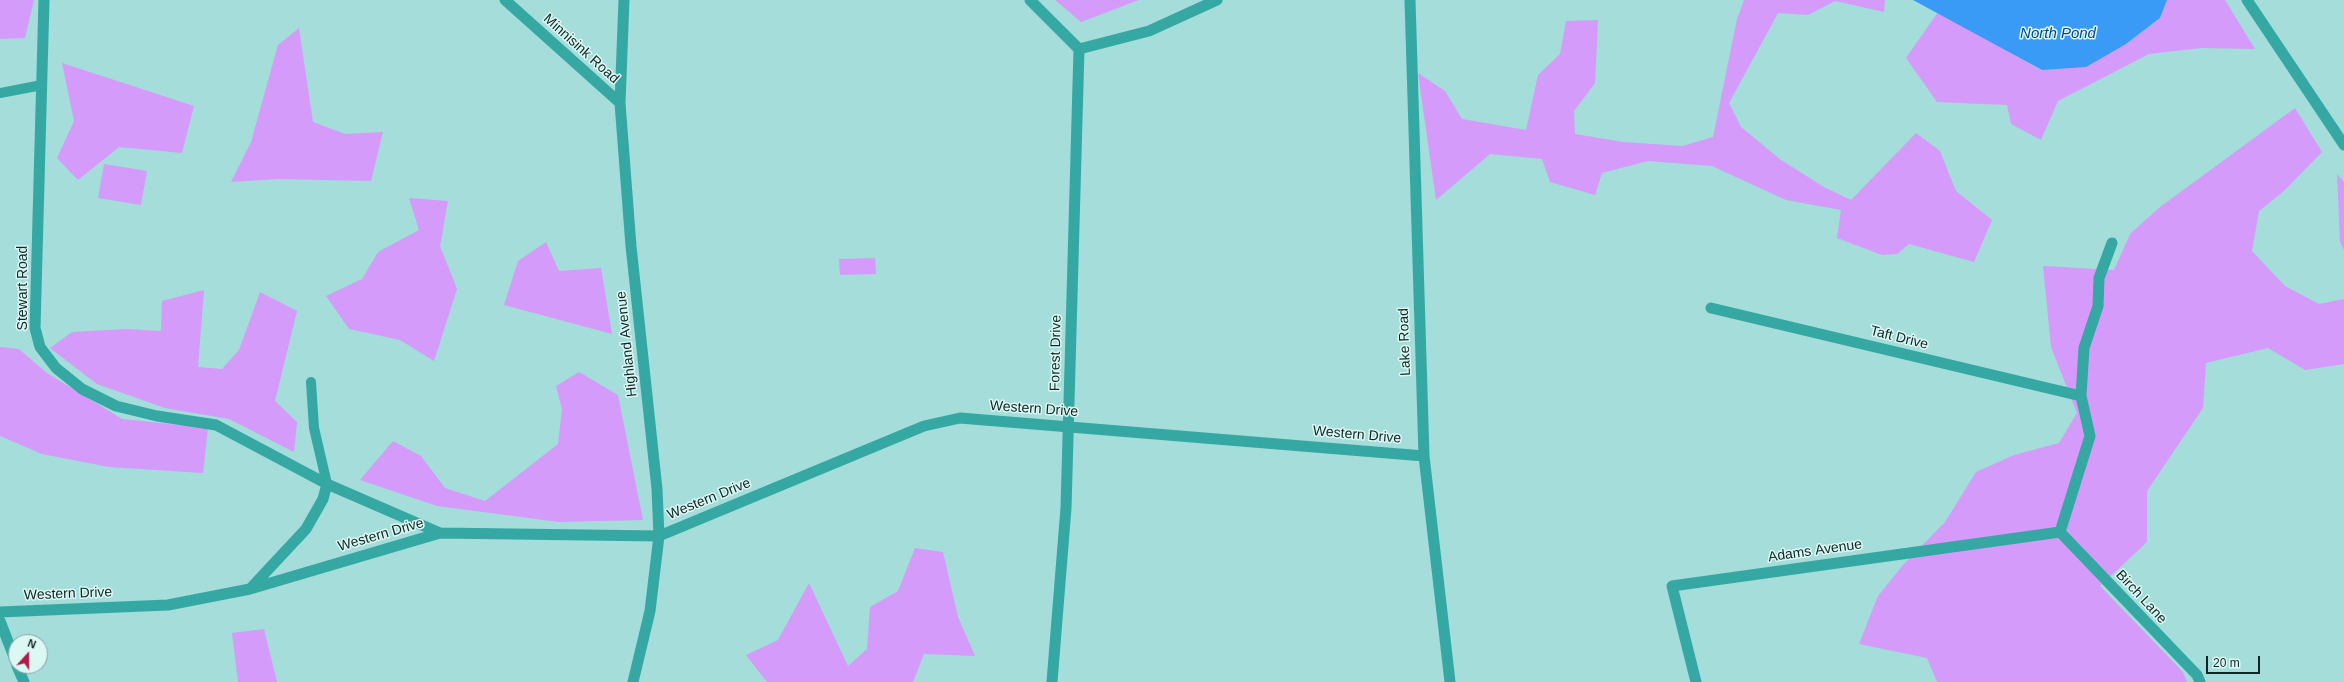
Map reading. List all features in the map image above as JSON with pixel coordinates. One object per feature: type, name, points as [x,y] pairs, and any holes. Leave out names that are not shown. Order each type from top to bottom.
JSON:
[{"type":"street","name":"Stewart Road","points":[[44,0],[35,328],[40,347],[56,368],[82,389],[116,406],[157,416],[216,425],[327,484],[440,533]]},
{"type":"street","name":"Minnisink Road","points":[[505,0],[620,104]]},
{"type":"street","name":"Highland Avenue","points":[[624,0],[620,104],[631,246],[657,489],[659,536],[650,611],[634,682]]},
{"type":"street","points":[[1030,0],[1079,48],[1149,31],[1218,0]]},
{"type":"street","name":"Lake Road","points":[[1410,0],[1424,456],[1450,682]]},
{"type":"street","points":[[2247,0],[2344,145]]},
{"type":"street","name":"Forest Drive","points":[[1052,682],[1066,508],[1070,426],[1079,48]]},
{"type":"street","points":[[2060,532],[2090,436],[2081,396],[2084,348],[2098,306],[2099,278],[2112,244]]},
{"type":"street","name":"Taft Drive","points":[[1711,308],[2081,396]]},
{"type":"street","name":"Western Drive","points":[[0,612],[168,605],[250,589],[440,533],[659,536],[924,426],[960,418],[1424,456]]},
{"type":"street","points":[[250,589],[306,529],[323,499],[327,484]]},
{"type":"street","name":"Adams Avenue","points":[[1696,682],[1672,586],[2060,532]]},
{"type":"street","name":"Birch Lane","points":[[2060,532],[2197,675],[2200,682]]},
{"type":"street","points":[[0,621],[8,642]]},
{"type":"lane","points":[[0,93],[42,85]]},
{"type":"lane","points":[[311,382],[314,428],[327,484]]},
{"type":"shaded area","points":[[0,0],[34,0],[25,38],[0,39]]},
{"type":"shaded area","points":[[1055,0],[1139,0],[1081,22]]},
{"type":"shaded area","points":[[1744,0],[1885,0],[1884,12],[1835,1],[1808,15],[1778,13],[1729,103],[1741,127],[1781,160],[1824,187],[1851,200],[1916,133],[1940,151],[1956,191],[1992,220],[1974,262],[1909,244],[1897,254],[1882,255],[1837,238],[1841,210],[1786,200],[1712,166],[1648,161],[1602,173],[1595,195],[1550,182],[1542,159],[1490,154],[1436,200],[1418,73],[1445,91],[1462,119],[1526,130],[1538,75],[1560,54],[1566,21],[1598,20],[1595,83],[1574,111],[1575,134],[1623,142],[1682,146],[1713,137],[1737,19]]},
{"type":"shaded area","points":[[2167,0],[2225,0],[2255,49],[2202,48],[2149,54],[2058,101],[2041,140],[2011,124],[2007,105],[1937,102],[1906,58],[1938,12],[2041,70],[2126,44],[2160,18]]},
{"type":"shaded area","points":[[299,28],[313,122],[345,134],[383,132],[371,181],[278,179],[231,182],[251,142],[278,45]]},
{"type":"shaded area","points":[[62,63],[194,106],[182,153],[119,147],[78,180],[57,158],[74,121]]},
{"type":"shaded area","points":[[2295,108],[2322,152],[2284,191],[2259,211],[2252,251],[2285,286],[2319,304],[2344,299],[2344,364],[2305,370],[2268,348],[2206,363],[2203,408],[2147,491],[2147,542],[2100,586],[2183,672],[2187,682],[1937,682],[1927,658],[1859,644],[1878,596],[1903,565],[1945,522],[1976,472],[2014,455],[2059,443],[2077,413],[2051,347],[2043,266],[2114,270],[2130,234],[2160,207]]},
{"type":"shaded area","points":[[104,164],[147,171],[141,205],[98,198]]},
{"type":"shaded area","points":[[2337,174],[2344,182],[2344,250],[2340,242]]},
{"type":"shaded area","points":[[409,198],[448,201],[440,246],[457,289],[434,361],[400,340],[349,329],[326,296],[362,279],[378,252],[419,230]]},
{"type":"shaded area","points":[[546,242],[559,271],[601,268],[612,334],[504,305],[518,261]]},
{"type":"shaded area","points":[[875,258],[876,274],[840,275],[839,259]]},
{"type":"shaded area","points":[[204,290],[198,367],[222,369],[239,350],[260,292],[297,311],[275,401],[297,422],[294,452],[229,419],[165,408],[97,384],[50,348],[72,332],[127,329],[161,331],[162,301]]},
{"type":"shaded area","points":[[0,347],[19,349],[47,373],[122,419],[208,428],[203,473],[109,467],[42,454],[0,436]]},
{"type":"shaded area","points":[[579,372],[618,395],[643,520],[559,522],[437,506],[360,480],[393,441],[421,456],[445,488],[485,501],[558,444],[562,409],[556,386]]},
{"type":"shaded area","points":[[915,548],[943,552],[958,617],[975,656],[924,654],[913,682],[767,682],[746,655],[778,640],[809,583],[848,666],[867,649],[870,607],[898,591]]},
{"type":"shaded area","points":[[264,629],[277,682],[238,682],[232,633]]},
{"type":"water","name":"North Pond","points":[[1913,0],[2167,0],[2160,18],[2126,44],[2086,67],[2042,70]]}]
